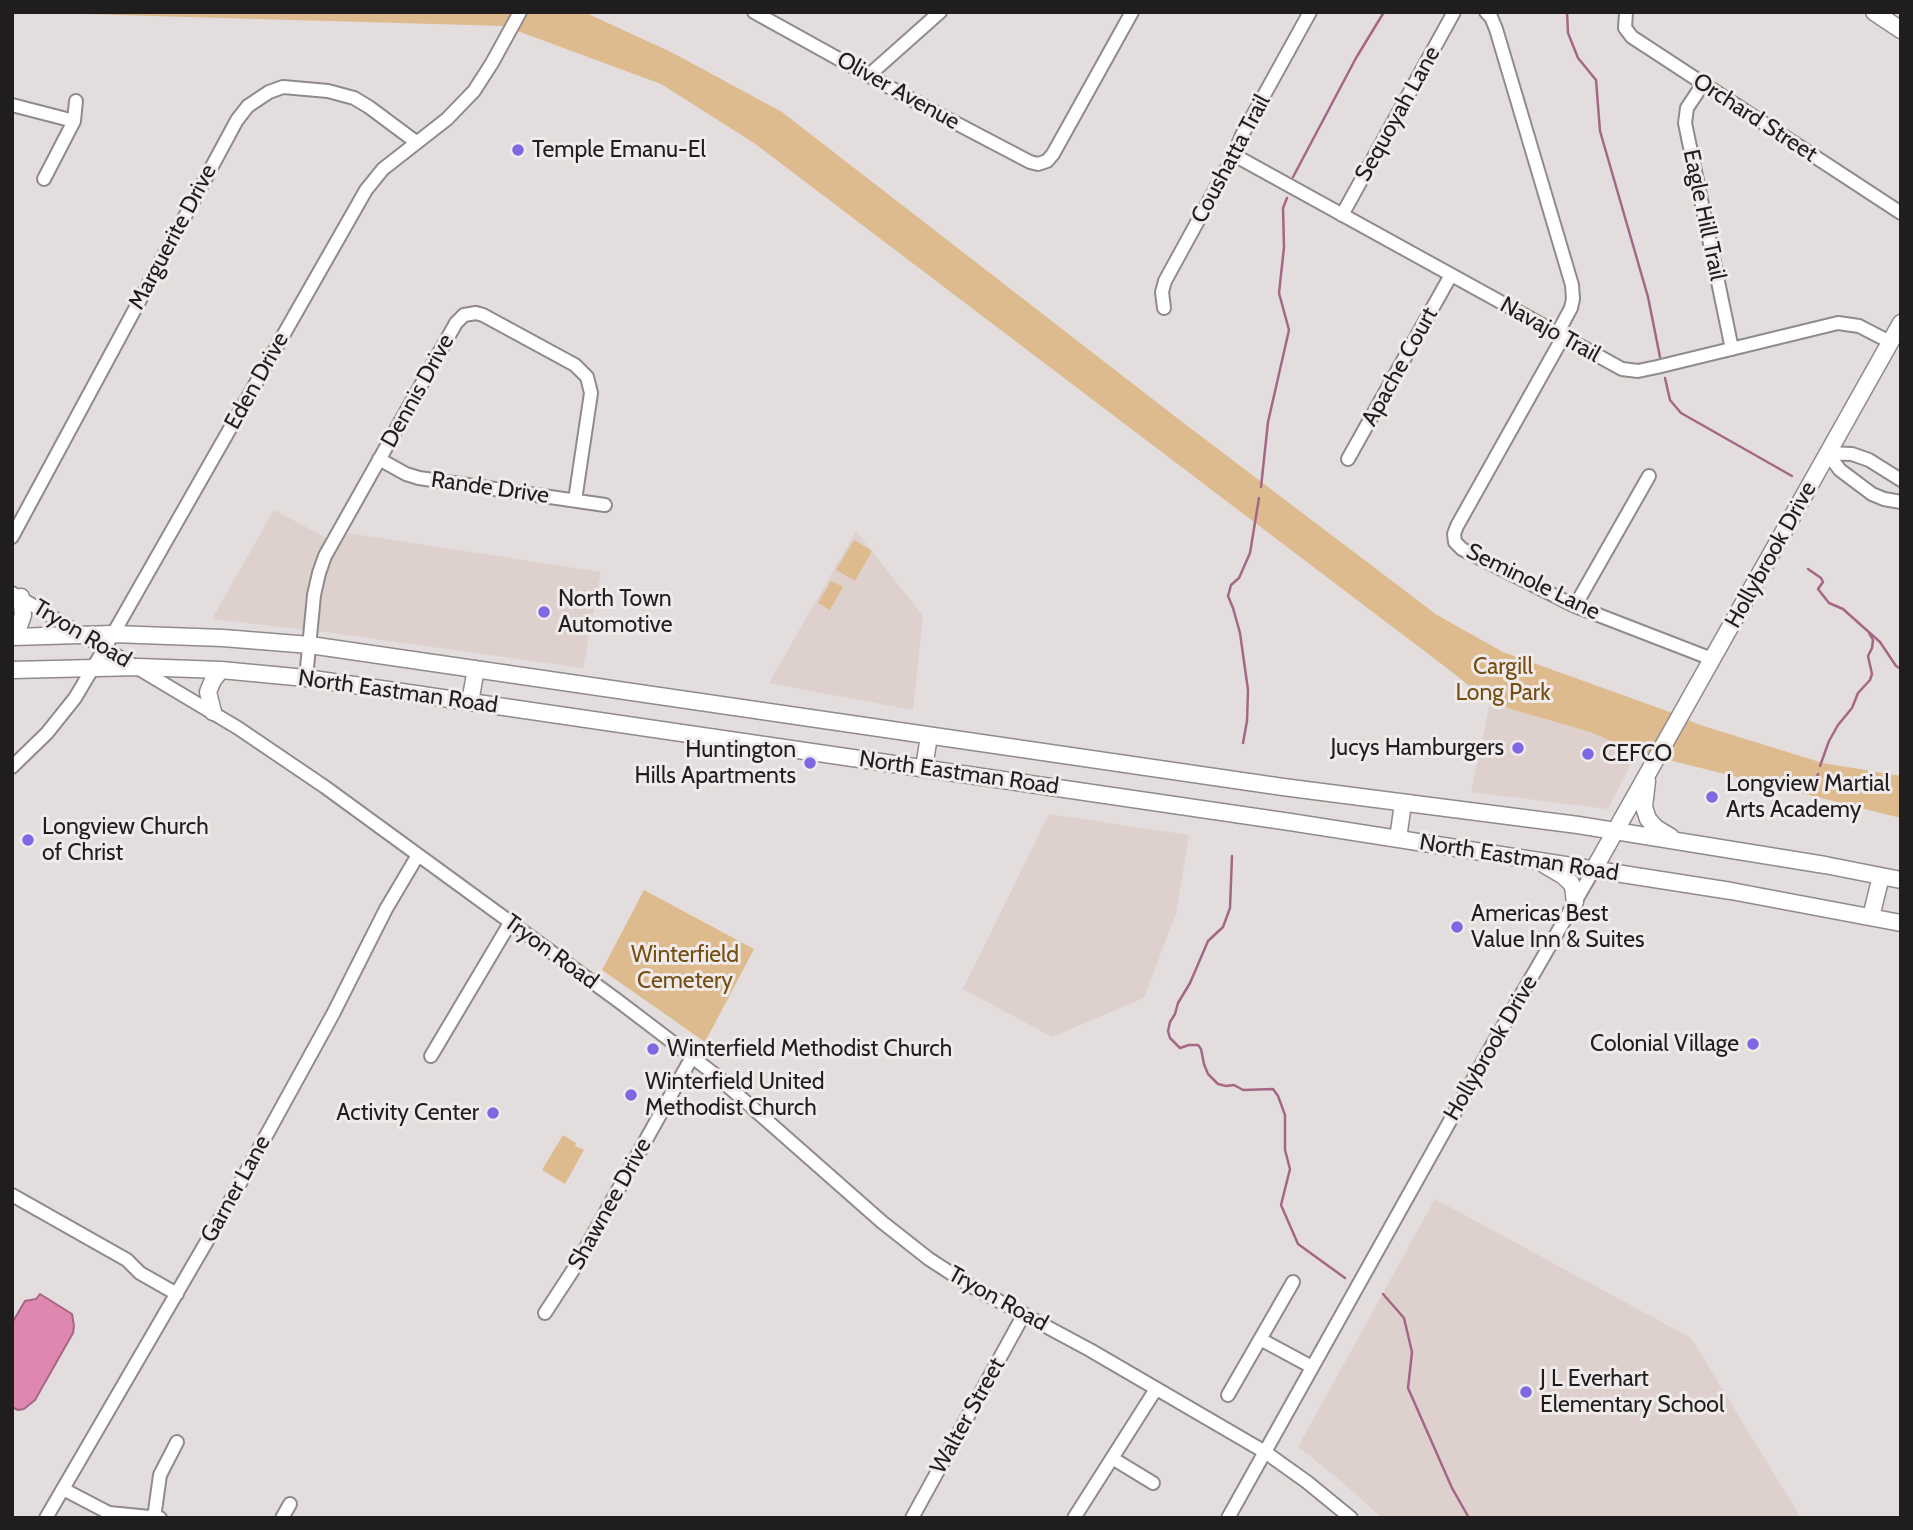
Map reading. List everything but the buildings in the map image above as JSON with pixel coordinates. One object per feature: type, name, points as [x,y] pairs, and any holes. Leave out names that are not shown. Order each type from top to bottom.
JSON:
[{"type":"main road","points":[[1874,12],[1901,30]]},
{"type":"main road","name":"Hollybrook Drive","points":[[1594,869],[1901,323]]},
{"type":"main road","points":[[14,637],[23,615],[17,595]]},
{"type":"main road","name":"North Eastman Road","points":[[14,637],[84,634],[109,641],[244,639],[310,645],[929,736],[1535,819],[1825,865],[1901,880]]},
{"type":"main road","name":"North Eastman Road","points":[[12,670],[138,667],[221,670],[306,678],[1594,869],[1901,923]]},
{"type":"main road","points":[[470,702],[476,669]]},
{"type":"main road","points":[[213,712],[208,692],[221,670]]},
{"type":"main road","points":[[924,768],[929,736]]},
{"type":"main road","points":[[1649,771],[1644,807],[1648,819],[1656,828],[1680,841]]},
{"type":"main road","points":[[1398,839],[1403,803]]},
{"type":"main road","points":[[1537,861],[1567,879],[1573,887],[1575,902]]},
{"type":"main road","points":[[1871,916],[1881,876]]},
{"type":"street","name":"Eden Drive","points":[[12,767],[53,727],[75,698],[370,183],[383,169],[447,118],[474,91],[520,12]]},
{"type":"street","name":"Oliver Avenue","points":[[754,12],[868,76],[1038,164],[1053,154],[1132,12]]},
{"type":"street","points":[[868,76],[940,12]]},
{"type":"street","name":"Coushatta Trail","points":[[1164,308],[1162,292],[1165,281],[1310,12]]},
{"type":"street","name":"Sequoyah Lane","points":[[1342,215],[1454,12]]},
{"type":"street","name":"Seminole Lane","points":[[1486,12],[1496,29],[1572,285],[1573,299],[1560,336],[1457,526],[1454,536],[1456,543],[1462,549],[1575,606],[1712,659]]},
{"type":"street","name":"Orchard Street","points":[[1626,12],[1624,24],[1628,34],[1901,213]]},
{"type":"street","name":"Eagle Hill Trail","points":[[1703,84],[1687,108],[1685,123],[1732,349]]},
{"type":"street","name":"Marguerite Drive","points":[[12,537],[237,120],[248,106],[268,92],[283,87],[328,91],[354,98],[416,142]]},
{"type":"street","points":[[44,179],[74,121],[76,101]]},
{"type":"street","points":[[12,105],[74,121]]},
{"type":"street","name":"Navajo Trail","points":[[1234,155],[1612,365],[1629,371],[1657,367],[1838,323],[1859,326],[1890,342]]},
{"type":"street","name":"Apache Court","points":[[1348,459],[1451,275]]},
{"type":"street","name":"Dennis Drive","points":[[306,678],[314,595],[323,562],[456,323],[464,315],[483,315],[575,365],[587,377],[590,397],[575,500]]},
{"type":"street","points":[[1827,453],[1852,454],[1869,460],[1901,480]]},
{"type":"street","points":[[1827,453],[1840,470],[1872,495],[1901,502]]},
{"type":"street","name":"Rande Drive","points":[[379,459],[414,477],[605,505]]},
{"type":"street","points":[[1575,606],[1648,476]]},
{"type":"street","name":"Tryon Road","points":[[17,595],[84,634]]},
{"type":"street","name":"Tryon Road","points":[[109,641],[138,667],[281,756],[617,1000],[733,1090],[900,1237],[955,1276],[1265,1452],[1351,1518]]},
{"type":"street","name":"Garner Lane","points":[[46,1518],[240,1183],[333,1014],[386,909],[418,855]]},
{"type":"street","name":"Hollybrook Drive","points":[[1228,1518],[1594,869]]},
{"type":"street","points":[[431,1056],[510,923]]},
{"type":"street","name":"Shawnee Drive","points":[[545,1312],[578,1264],[692,1057]]},
{"type":"street","points":[[12,1195],[124,1258],[140,1273],[177,1294]]},
{"type":"street","points":[[1228,1395],[1293,1282]]},
{"type":"street","name":"Walter Street","points":[[912,1518],[1024,1314]]},
{"type":"street","points":[[1260,1339],[1312,1367]]},
{"type":"street","points":[[1074,1518],[1156,1389]]},
{"type":"street","points":[[154,1518],[160,1475],[177,1442]]},
{"type":"street","points":[[1112,1458],[1153,1483]]},
{"type":"street","points":[[63,1489],[109,1513],[160,1518]]},
{"type":"street","points":[[282,1518],[290,1504]]},
{"type":"shaded area","points":[[274,510],[339,545],[347,533],[601,572],[583,668],[212,619]]},
{"type":"shaded area","points":[[856,531],[923,616],[913,710],[769,683]]},
{"type":"shaded area","points":[[1490,703],[1590,732],[1637,752],[1608,809],[1471,792]]},
{"type":"shaded area","points":[[1049,814],[1189,835],[1176,913],[1144,998],[1052,1037],[963,989]]},
{"type":"shaded area","name":"J L Everhart Elementary School","points":[[1435,1199],[1691,1338],[1801,1518],[1382,1518],[1298,1447]]},
{"type":"shaded area","points":[[40,1294],[72,1314],[73,1333],[35,1400],[24,1409],[18,1410],[12,1407],[12,1323],[25,1301],[36,1299]]},
{"type":"green space","name":"Cargill Long Park","points":[[12,12],[584,12],[673,53],[782,112],[1177,418],[1437,615],[1503,652],[1700,725],[1823,763],[1901,776],[1901,818],[1637,752],[1590,732],[1490,703],[754,143],[661,84],[504,26]]},
{"type":"green space","points":[[854,540],[872,551],[855,581],[836,570]]},
{"type":"green space","points":[[831,581],[843,587],[830,610],[818,603]]},
{"type":"green space","name":"Winterfield Cemetery","points":[[644,890],[754,949],[705,1042],[602,970]]},
{"type":"green space","points":[[563,1135],[584,1150],[565,1184],[542,1170]]},
{"type":"waterway","points":[[1293,177],[1356,58],[1384,12]]},
{"type":"waterway","points":[[1567,12],[1568,33],[1578,58],[1596,80],[1600,131],[1648,297],[1660,357]]},
{"type":"waterway","points":[[1261,487],[1268,422],[1289,330],[1279,293],[1284,247],[1283,208],[1287,198]]},
{"type":"waterway","points":[[1665,378],[1670,400],[1681,413],[1792,476]]},
{"type":"waterway","points":[[1243,743],[1248,690],[1240,633],[1228,596],[1231,585],[1239,578],[1250,553],[1259,498]]},
{"type":"waterway","points":[[1808,569],[1821,578],[1823,582],[1818,589],[1829,603],[1843,609],[1880,642],[1896,666],[1901,669]]},
{"type":"waterway","points":[[1820,766],[1838,725],[1852,708],[1858,693],[1870,680],[1872,674],[1868,656],[1873,640],[1869,633]]},
{"type":"waterway","points":[[1814,786],[1818,774]]},
{"type":"waterway","points":[[1232,856],[1230,908],[1223,927],[1208,941],[1178,1003],[1168,1031],[1170,1038],[1180,1048],[1198,1045],[1208,1074],[1218,1084],[1234,1085],[1243,1090],[1273,1089],[1285,1115],[1285,1150],[1290,1169],[1281,1205],[1298,1244],[1345,1278]]},
{"type":"waterway","points":[[1383,1294],[1404,1318],[1412,1352],[1408,1388],[1452,1488],[1469,1518]]},
{"type":"place","name":"Temple Emanu-El","points":[[518,150]]},
{"type":"place","name":"North Town Automotive","points":[[544,612]]},
{"type":"place","name":"Jucys Hamburgers","points":[[1518,748]]},
{"type":"place","name":"CEFCO","points":[[1588,754]]},
{"type":"place","name":"Huntington Hills Apartments","points":[[810,763]]},
{"type":"place","name":"Longview Martial Arts Academy","points":[[1712,797]]},
{"type":"place","name":"Longview Church of Christ","points":[[28,840]]},
{"type":"place","name":"Americas Best Value Inn & Suites","points":[[1457,927]]},
{"type":"place","name":"Colonial Village","points":[[1753,1044]]},
{"type":"place","name":"Winterfield Methodist Church","points":[[653,1049]]},
{"type":"place","name":"Winterfield United Methodist Church","points":[[631,1095]]},
{"type":"place","name":"Activity Center","points":[[493,1113]]},
{"type":"place","name":"J L Everhart Elementary School","points":[[1526,1392]]}]
